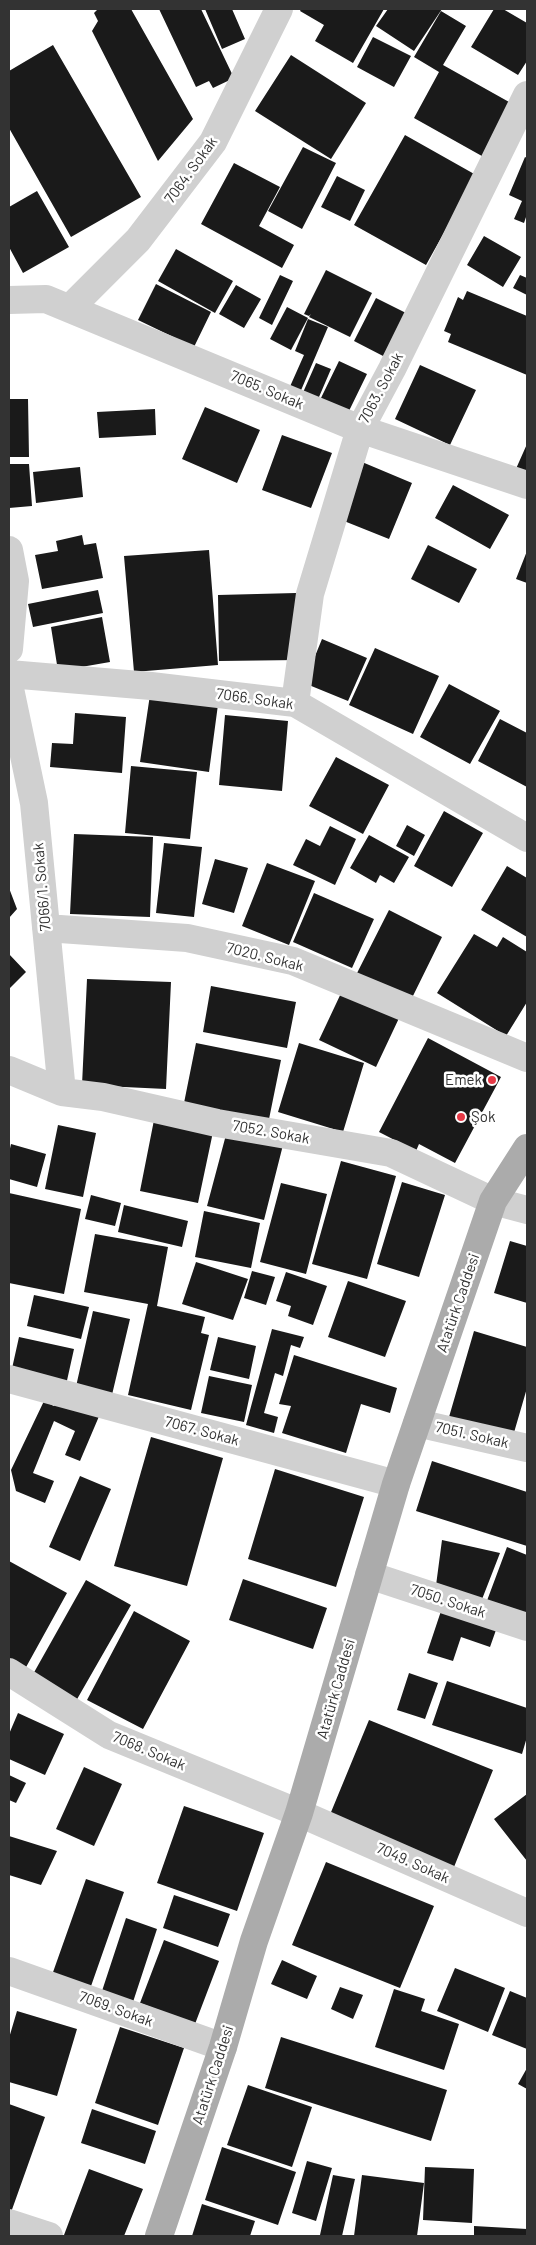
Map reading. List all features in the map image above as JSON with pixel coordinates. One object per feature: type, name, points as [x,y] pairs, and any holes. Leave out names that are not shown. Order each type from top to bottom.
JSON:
[{"type":"main road","name":"Atatürk Caddesi","points":[[159,2236],[223,2047],[254,1941],[299,1813],[396,1484],[493,1201],[527,1148]]},
{"type":"street","name":"7064. Sokak","points":[[70,308],[138,240],[214,142],[279,9]]},
{"type":"street","name":"7063. Sokak","points":[[295,703],[310,594],[360,429],[519,132],[527,94]]},
{"type":"street","name":"7065. Sokak","points":[[9,300],[46,299],[360,429],[527,485]]},
{"type":"street","points":[[9,550],[15,581],[9,648]]},
{"type":"street","name":"7066. Sokak","points":[[9,674],[151,686],[295,703],[527,838]]},
{"type":"street","name":"7066/1. Sokak","points":[[9,684],[34,803],[62,1092]]},
{"type":"street","name":"7020. Sokak","points":[[46,928],[187,938],[293,961],[527,1058]]},
{"type":"street","name":"7052. Sokak","points":[[9,1070],[62,1092],[103,1097],[217,1123],[391,1153],[493,1201],[527,1210]]},
{"type":"street","name":"7067. Sokak","points":[[9,1379],[396,1484]]},
{"type":"street","name":"7051. Sokak","points":[[417,1423],[527,1448]]},
{"type":"street","name":"7050. Sokak","points":[[369,1575],[527,1627]]},
{"type":"street","name":"7068. Sokak","points":[[9,1672],[109,1735],[299,1813]]},
{"type":"street","name":"7049. Sokak","points":[[299,1813],[527,1913]]},
{"type":"street","name":"7069. Sokak","points":[[9,1971],[223,2047]]},
{"type":"street","points":[[9,2223],[49,2236]]},
{"type":"building","points":[[98,9],[131,9],[193,119],[158,161],[92,31],[98,21],[94,13]]},
{"type":"building","points":[[159,9],[201,9],[234,78],[213,88],[209,81],[196,87]]},
{"type":"building","points":[[205,9],[232,9],[245,39],[222,49]]},
{"type":"building","points":[[301,9],[384,9],[353,63],[315,41],[324,25],[300,11]]},
{"type":"building","points":[[388,9],[442,9],[414,51],[376,26]]},
{"type":"building","points":[[494,9],[503,9],[527,23],[527,61],[518,75],[471,47]]},
{"type":"building","points":[[441,11],[466,26],[443,65],[518,107],[489,160],[414,118],[439,72],[414,57]]},
{"type":"building","points":[[373,37],[411,56],[394,87],[357,67]]},
{"type":"building","points":[[53,45],[141,197],[71,237],[9,128],[9,71]]},
{"type":"building","points":[[291,55],[366,103],[331,159],[255,111]]},
{"type":"building","points":[[405,135],[476,175],[426,265],[354,225]]},
{"type":"building","points":[[303,147],[336,163],[302,229],[268,211]]},
{"type":"building","points":[[525,157],[527,158],[527,214],[524,223],[514,219],[522,201],[509,195]]},
{"type":"building","points":[[234,163],[280,187],[259,226],[294,245],[282,268],[201,224]]},
{"type":"building","points":[[337,176],[365,190],[350,221],[321,207]]},
{"type":"building","points":[[37,191],[69,247],[23,273],[9,247],[9,207]]},
{"type":"building","points":[[484,236],[521,257],[503,287],[467,265]]},
{"type":"building","points":[[176,249],[233,281],[215,313],[158,281]]},
{"type":"building","points":[[326,270],[372,293],[350,337],[309,317],[311,314],[309,316],[304,314]]},
{"type":"building","points":[[280,275],[293,281],[272,325],[259,318]]},
{"type":"building","points":[[520,275],[527,278],[527,295],[513,288]]},
{"type":"building","points":[[156,284],[211,312],[194,347],[138,320]]},
{"type":"building","points":[[236,285],[261,299],[244,328],[219,314]]},
{"type":"building","points":[[467,291],[527,316],[527,375],[448,342],[451,334],[444,331],[458,297],[463,300]]},
{"type":"building","points":[[376,298],[408,314],[385,357],[354,341]]},
{"type":"building","points":[[287,307],[308,318],[291,350],[270,339]]},
{"type":"building","points":[[308,319],[328,327],[299,395],[288,391],[304,355],[295,351]]},
{"type":"building","points":[[339,361],[367,374],[348,413],[320,400]]},
{"type":"building","points":[[316,363],[331,369],[316,404],[301,397]]},
{"type":"building","points":[[420,365],[476,390],[450,445],[395,419]]},
{"type":"building","points":[[9,399],[28,399],[29,457],[9,457]]},
{"type":"building","points":[[205,407],[260,430],[237,483],[182,459]]},
{"type":"building","points":[[155,409],[156,435],[99,438],[97,412]]},
{"type":"building","points":[[282,435],[332,453],[311,508],[262,490]]},
{"type":"building","points":[[527,444],[527,476],[515,471]]},
{"type":"building","points":[[362,462],[412,483],[389,539],[339,519]]},
{"type":"building","points":[[9,464],[29,464],[32,506],[9,508]]},
{"type":"building","points":[[80,467],[83,497],[36,503],[33,472]]},
{"type":"building","points":[[453,485],[509,515],[490,549],[435,518]]},
{"type":"building","points":[[82,535],[84,545],[96,543],[103,578],[42,589],[35,555],[58,551],[56,541]]},
{"type":"building","points":[[428,545],[477,569],[459,603],[411,579]]},
{"type":"building","points":[[209,550],[218,665],[134,672],[124,556]]},
{"type":"building","points":[[527,551],[527,583],[516,579]]},
{"type":"building","points":[[98,590],[103,613],[33,627],[28,604]]},
{"type":"building","points":[[296,593],[298,660],[219,661],[218,595]]},
{"type":"building","points":[[102,617],[110,662],[58,671],[51,627]]},
{"type":"building","points":[[322,639],[367,658],[348,701],[304,683]]},
{"type":"building","points":[[375,648],[439,676],[413,734],[349,705]]},
{"type":"building","points":[[449,684],[500,711],[470,764],[420,737]]},
{"type":"building","points":[[151,688],[219,697],[209,772],[140,762]]},
{"type":"building","points":[[75,713],[126,717],[122,773],[50,767],[52,743],[73,744]]},
{"type":"building","points":[[225,715],[288,721],[282,791],[219,785]]},
{"type":"building","points":[[500,719],[527,733],[527,787],[478,761]]},
{"type":"building","points":[[336,757],[389,785],[363,834],[309,806]]},
{"type":"building","points":[[131,766],[197,772],[190,839],[125,833]]},
{"type":"building","points":[[444,811],[483,833],[452,887],[414,866]]},
{"type":"building","points":[[407,825],[425,835],[414,856],[396,846]]},
{"type":"building","points":[[330,826],[356,839],[335,885],[293,865],[306,839],[320,846]]},
{"type":"building","points":[[74,834],[153,837],[150,917],[70,914]]},
{"type":"building","points":[[369,835],[409,857],[394,883],[380,875],[376,883],[350,868]]},
{"type":"building","points":[[164,843],[202,847],[194,917],[156,913]]},
{"type":"building","points":[[215,859],[248,868],[234,913],[202,904]]},
{"type":"building","points":[[267,863],[315,881],[289,945],[242,926]]},
{"type":"building","points":[[507,866],[527,878],[527,937],[481,910]]},
{"type":"building","points":[[9,888],[17,909],[9,918]]},
{"type":"building","points":[[314,893],[374,919],[352,968],[293,942]]},
{"type":"building","points":[[389,910],[442,937],[409,1004],[355,977]]},
{"type":"building","points":[[474,934],[497,947],[503,937],[527,952],[527,1002],[506,1036],[437,993]]},
{"type":"building","points":[[9,954],[26,972],[9,989]]},
{"type":"building","points":[[87,979],[171,982],[166,1089],[82,1085]]},
{"type":"building","points":[[211,986],[296,1002],[287,1048],[203,1032]]},
{"type":"building","points":[[343,989],[400,1016],[376,1067],[319,1040]]},
{"type":"building","points":[[428,1038],[501,1077],[455,1163],[419,1144],[416,1151],[379,1132]]},
{"type":"building","points":[[196,1043],[281,1060],[268,1124],[183,1108]]},
{"type":"building","points":[[299,1043],[364,1063],[343,1132],[278,1112]]},
{"type":"building","points":[[154,1120],[213,1132],[198,1203],[140,1191]]},
{"type":"building","points":[[58,1125],[96,1133],[83,1197],[45,1189]]},
{"type":"building","points":[[227,1131],[283,1145],[264,1220],[207,1206]]},
{"type":"building","points":[[11,1144],[46,1154],[37,1187],[9,1179]]},
{"type":"building","points":[[341,1161],[396,1176],[367,1279],[312,1264]]},
{"type":"building","points":[[402,1182],[445,1195],[419,1277],[377,1264]]},
{"type":"building","points":[[281,1183],[327,1194],[306,1274],[260,1262]]},
{"type":"building","points":[[9,1193],[81,1209],[64,1294],[9,1283]]},
{"type":"building","points":[[91,1195],[121,1203],[115,1226],[85,1219]]},
{"type":"building","points":[[124,1205],[188,1221],[182,1247],[118,1232]]},
{"type":"building","points":[[204,1211],[260,1223],[251,1268],[195,1257]]},
{"type":"building","points":[[95,1234],[168,1247],[157,1306],[205,1317],[201,1333],[209,1335],[191,1410],[128,1395],[148,1304],[84,1292]]},
{"type":"building","points":[[510,1241],[527,1246],[527,1303],[494,1293]]},
{"type":"building","points":[[196,1262],[248,1279],[233,1320],[182,1304]]},
{"type":"building","points":[[252,1271],[275,1277],[266,1305],[244,1298]]},
{"type":"building","points":[[286,1272],[327,1286],[313,1325],[288,1316],[291,1306],[276,1301]]},
{"type":"building","points":[[348,1281],[406,1301],[385,1357],[328,1337]]},
{"type":"building","points":[[34,1295],[89,1307],[81,1339],[27,1326]]},
{"type":"building","points":[[93,1311],[130,1319],[111,1399],[75,1391]]},
{"type":"building","points":[[272,1329],[304,1337],[300,1348],[291,1345],[283,1376],[275,1373],[264,1413],[278,1417],[274,1433],[246,1425]]},
{"type":"building","points":[[474,1331],[527,1347],[527,1388],[513,1436],[449,1417]]},
{"type":"building","points":[[19,1337],[74,1349],[66,1385],[11,1373]]},
{"type":"building","points":[[218,1337],[256,1346],[249,1379],[210,1370]]},
{"type":"building","points":[[294,1355],[397,1388],[390,1413],[361,1404],[346,1453],[282,1433],[291,1406],[279,1404]]},
{"type":"building","points":[[209,1376],[252,1385],[244,1422],[201,1413]]},
{"type":"building","points":[[61,1398],[100,1414],[80,1461],[65,1455],[75,1431],[54,1421],[33,1473],[54,1481],[45,1503],[16,1491],[11,1470],[44,1401],[54,1406]]},
{"type":"building","points":[[151,1437],[223,1458],[187,1586],[114,1566]]},
{"type":"building","points":[[432,1461],[527,1492],[527,1546],[416,1511]]},
{"type":"building","points":[[275,1469],[364,1497],[336,1587],[248,1559]]},
{"type":"building","points":[[80,1476],[111,1489],[80,1561],[49,1547]]},
{"type":"building","points":[[442,1540],[500,1553],[479,1607],[435,1593]]},
{"type":"building","points":[[507,1547],[527,1555],[527,1621],[485,1606]]},
{"type":"building","points":[[9,1561],[67,1593],[25,1669],[9,1660]]},
{"type":"building","points":[[243,1579],[327,1608],[313,1649],[229,1620]]},
{"type":"building","points":[[86,1580],[131,1605],[76,1701],[32,1676]]},
{"type":"building","points":[[134,1611],[190,1641],[143,1729],[87,1700]]},
{"type":"building","points":[[441,1611],[496,1630],[490,1647],[461,1637],[453,1661],[427,1653]]},
{"type":"building","points":[[409,1673],[438,1683],[425,1719],[397,1710]]},
{"type":"building","points":[[447,1681],[527,1708],[527,1737],[522,1754],[432,1725]]},
{"type":"building","points":[[18,1713],[64,1734],[45,1775],[9,1759],[9,1734]]},
{"type":"building","points":[[369,1720],[493,1770],[454,1867],[329,1817]]},
{"type":"building","points":[[84,1767],[122,1784],[94,1846],[56,1829]]},
{"type":"building","points":[[9,1775],[26,1783],[16,1803],[9,1800]]},
{"type":"building","points":[[527,1794],[527,1861],[494,1819]]},
{"type":"building","points":[[184,1806],[264,1833],[237,1911],[157,1883]]},
{"type":"building","points":[[9,1836],[57,1851],[41,1885],[9,1875]]},
{"type":"building","points":[[326,1862],[434,1906],[400,1988],[292,1945]]},
{"type":"building","points":[[86,1879],[124,1892],[90,1989],[52,1975]]},
{"type":"building","points":[[174,1895],[230,1914],[218,1947],[163,1928]]},
{"type":"building","points":[[126,1918],[157,1929],[133,2002],[102,1991]]},
{"type":"building","points":[[164,1940],[219,1961],[195,2024],[140,2003]]},
{"type":"building","points":[[282,1960],[317,1976],[307,1999],[271,1984]]},
{"type":"building","points":[[455,1968],[505,1988],[488,2032],[437,2011]]},
{"type":"building","points":[[340,1987],[363,1995],[353,2019],[331,2009]]},
{"type":"building","points":[[394,1989],[425,1999],[421,2011],[459,2024],[444,2070],[375,2047]]},
{"type":"building","points":[[510,1991],[527,1998],[527,2049],[492,2035]]},
{"type":"building","points":[[17,2011],[77,2029],[57,2096],[9,2082],[9,2038]]},
{"type":"building","points":[[120,2027],[184,2048],[158,2125],[95,2103]]},
{"type":"building","points":[[281,2037],[447,2090],[431,2141],[265,2088]]},
{"type":"building","points":[[527,2068],[527,2089],[518,2084]]},
{"type":"building","points":[[248,2085],[312,2107],[292,2167],[227,2145]]},
{"type":"building","points":[[9,2104],[45,2117],[9,2218]]},
{"type":"building","points":[[92,2109],[156,2131],[145,2164],[81,2143]]},
{"type":"building","points":[[222,2147],[296,2172],[278,2225],[205,2200]]},
{"type":"building","points":[[307,2161],[332,2168],[316,2221],[292,2213]]},
{"type":"building","points":[[425,2167],[474,2169],[472,2223],[423,2220]]},
{"type":"building","points":[[89,2169],[143,2189],[124,2236],[64,2235]]},
{"type":"building","points":[[333,2175],[355,2179],[342,2236],[324,2236],[320,2235]]},
{"type":"building","points":[[362,2175],[424,2183],[417,2236],[354,2236]]},
{"type":"building","points":[[202,2204],[255,2221],[250,2236],[192,2236]]},
{"type":"building","points":[[474,2226],[527,2229],[527,2236],[474,2236]]},
{"type":"place","name":"Emek","points":[[492,1080]]},
{"type":"place","name":"Şok","points":[[461,1117]]}]
